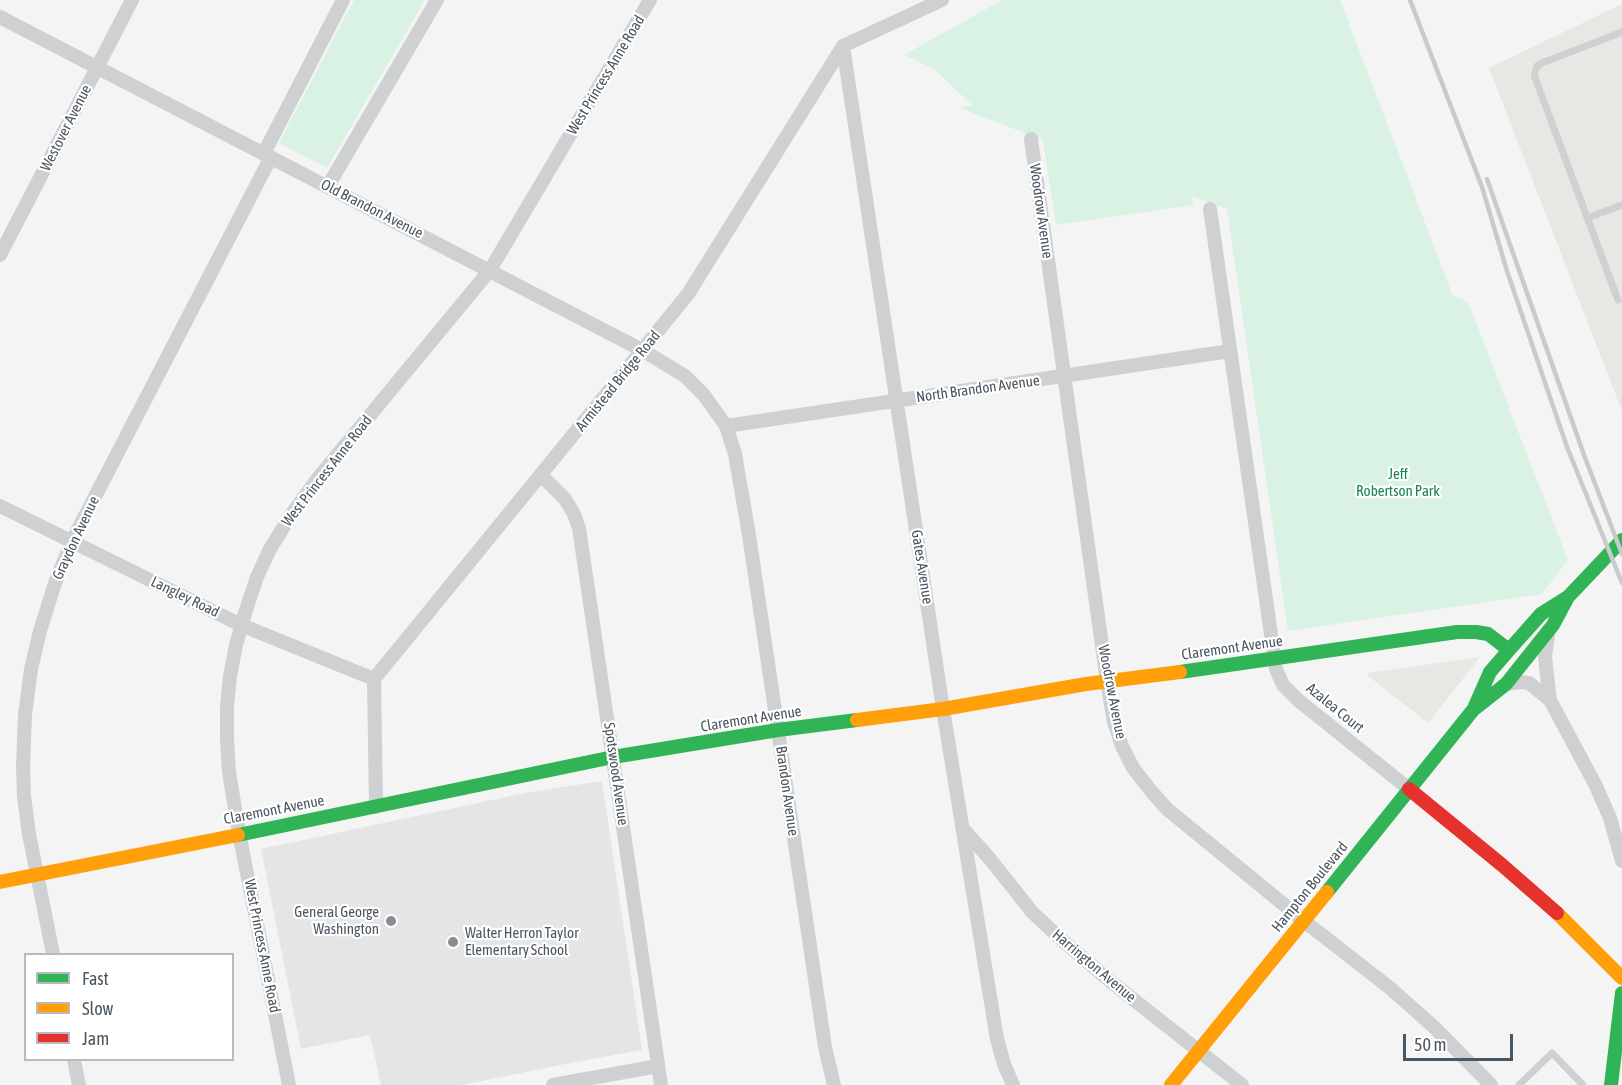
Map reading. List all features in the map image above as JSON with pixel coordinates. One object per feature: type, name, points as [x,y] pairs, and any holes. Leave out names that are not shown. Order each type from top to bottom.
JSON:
[{"type":"street","name":"Westover Avenue","points":[[0,255],[132,0]]},
{"type":"street","name":"Graydon Avenue","points":[[52,953],[28,834],[22,766],[31,669],[40,631],[55,583],[72,541],[268,155],[343,0]]},
{"type":"street","points":[[328,186],[437,0]]},
{"type":"street","name":"West Princess Anne Road","points":[[289,1085],[239,834],[229,772],[227,707],[230,676],[241,625],[257,577],[270,549],[291,514],[319,477],[490,270],[651,0]]},
{"type":"street","points":[[843,46],[942,0]]},
{"type":"street","name":"Old Brandon Avenue","points":[[0,17],[642,350],[685,376],[704,394],[726,426]]},
{"type":"street","name":"Armistead Bridge Road","points":[[374,679],[688,294],[843,46]]},
{"type":"street","name":"Gates Avenue","points":[[843,46],[943,709],[997,1039],[1013,1085]]},
{"type":"street","name":"Woodrow Avenue","points":[[1031,139],[1107,681],[1114,722],[1122,746],[1133,768],[1167,809],[1399,996],[1434,1027],[1491,1085]]},
{"type":"street","name":"Azalea Court","points":[[1210,209],[1278,676],[1290,693],[1502,866],[1564,920],[1622,978]]},
{"type":"street","name":"North Brandon Avenue","points":[[726,426],[1230,351]]},
{"type":"street","name":"Brandon Avenue","points":[[726,426],[735,454],[749,535],[825,1047],[834,1085]]},
{"type":"street","name":"Spotswood Avenue","points":[[541,475],[565,499],[579,528],[661,1085]]},
{"type":"street","name":"Langley Road","points":[[0,506],[241,625],[374,679]]},
{"type":"street","name":"Hampton Boulevard","points":[[1171,1085],[1473,710],[1506,684],[1549,630],[1568,597],[1622,540]]},
{"type":"street","name":"Hampton Boulevard","points":[[1473,710],[1490,672],[1541,614],[1568,597]]},
{"type":"street","points":[[1549,630],[1545,656],[1550,700],[1610,818],[1622,861]]},
{"type":"street","name":"Claremont Avenue","points":[[0,882],[613,757],[778,730],[943,709],[1107,681],[1457,632],[1488,634],[1509,650]]},
{"type":"street","points":[[374,679],[376,807]]},
{"type":"street","points":[[1506,684],[1529,683],[1550,700]]},
{"type":"street","name":"Harrington Avenue","points":[[963,830],[990,859],[1032,912],[1110,981],[1242,1085]]},
{"type":"street","points":[[1611,1085],[1622,993]]},
{"type":"street","points":[[74,1061],[79,1085]]},
{"type":"street","points":[[553,1085],[658,1066]]},
{"type":"lane","points":[[1618,300],[1534,75],[1537,66],[1542,63],[1622,32]]},
{"type":"lane","points":[[1587,218],[1622,204]]},
{"type":"lane","points":[[1518,1085],[1552,1053],[1583,1085]]},
{"type":"shaded area","points":[[1622,4],[1622,411],[1489,68]]},
{"type":"shaded area","points":[[1480,657],[1428,723],[1367,675],[1368,673]]},
{"type":"shaded area","name":"Walter Herron Taylor Elementary School","points":[[602,781],[642,1050],[462,1085],[381,1085],[370,1035],[301,1049],[261,849],[525,793]]},
{"type":"green space","points":[[354,0],[425,0],[327,168],[279,143]]},
{"type":"green space","name":"Jeff Robertson Park","points":[[1002,0],[1340,0],[1453,296],[1468,302],[1568,560],[1542,594],[1288,631],[1227,209],[1192,196],[1193,205],[1056,225],[1043,140],[960,108],[972,105],[934,69],[904,55]]},
{"type":"railway","points":[[1410,0],[1482,187],[1507,271],[1567,447],[1622,583]]},
{"type":"railway","points":[[1487,179],[1584,455],[1622,554]]},
{"type":"traffic: fast","points":[[1475,706],[1490,672],[1509,650],[1541,614],[1568,597],[1622,540]]},
{"type":"traffic: fast","points":[[1327,892],[1473,710],[1506,684],[1553,625],[1568,597]]},
{"type":"traffic: fast","points":[[1180,672],[1457,632],[1488,634],[1509,650]]},
{"type":"traffic: fast","points":[[238,835],[613,757],[778,730],[857,720]]},
{"type":"traffic: fast","points":[[1611,1085],[1622,993]]},
{"type":"traffic: slow","points":[[857,720],[943,709],[1086,684],[1180,672]]},
{"type":"traffic: slow","points":[[0,882],[238,835]]},
{"type":"traffic: slow","points":[[1171,1085],[1327,892]]},
{"type":"traffic: slow","points":[[1557,913],[1622,978]]},
{"type":"traffic: jam","points":[[1409,789],[1557,913]]},
{"type":"place","name":"General George Washington","points":[[391,921]]},
{"type":"place","name":"Walter Herron Taylor Elementary School","points":[[453,942]]}]
